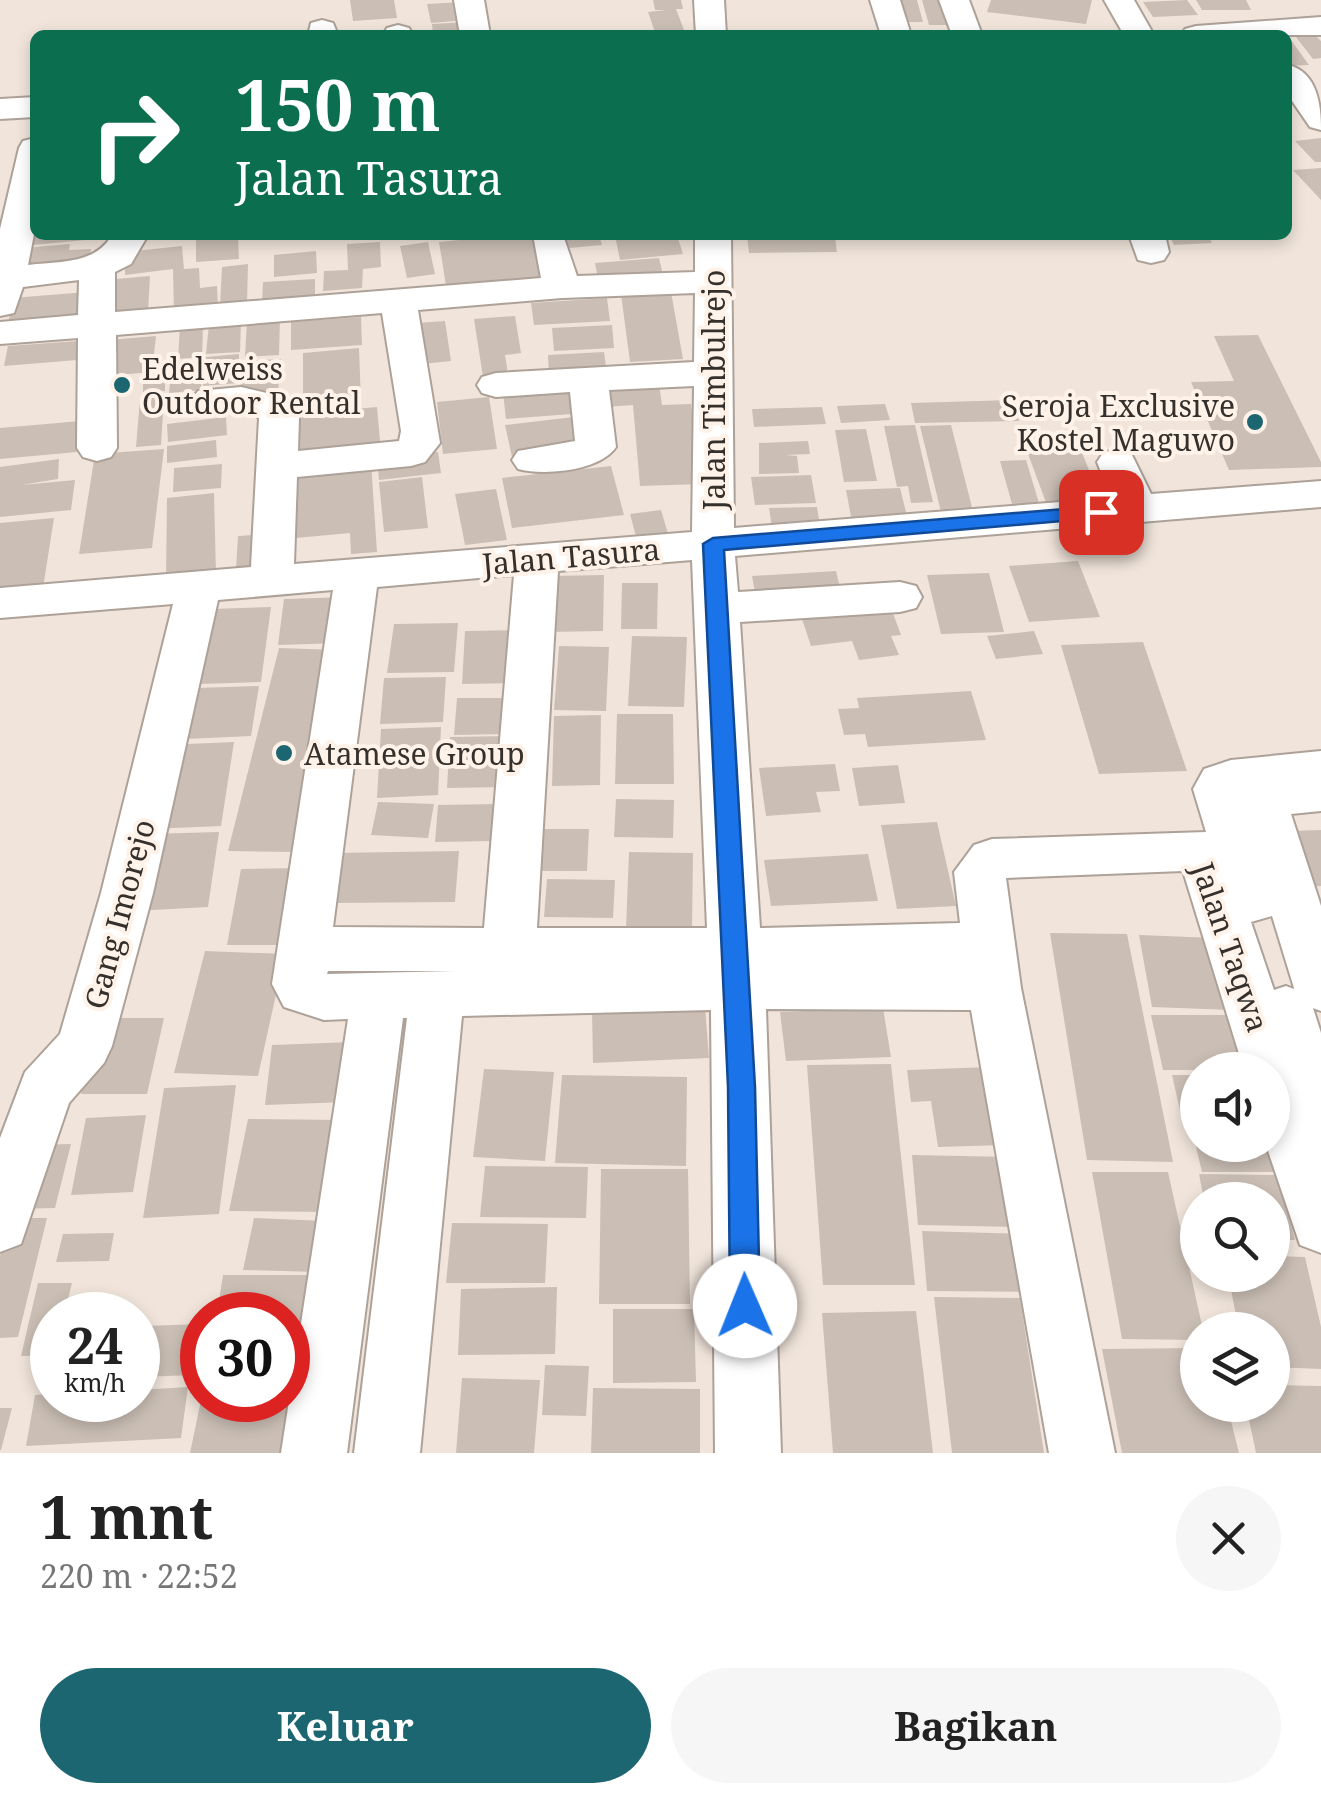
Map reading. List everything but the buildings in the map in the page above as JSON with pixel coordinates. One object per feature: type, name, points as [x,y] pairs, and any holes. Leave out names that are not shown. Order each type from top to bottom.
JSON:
[{"type":"street","points":[[468,0],[475,30]]},
{"type":"street","points":[[710,0],[712,30]]},
{"type":"street","points":[[885,0],[894,30]]},
{"type":"street","points":[[954,0],[964,30]]},
{"type":"street","points":[[1119,0],[1136,30]]},
{"type":"street","points":[[1276,0],[1306,27]]},
{"type":"street","points":[[1292,80],[1321,120]]},
{"type":"street","points":[[0,109],[30,107]]},
{"type":"street","points":[[30,189],[4,293],[97,268],[118,256],[127,240]]},
{"type":"street","points":[[549,240],[562,287]]},
{"type":"street","name":"Jalan Timbulrejo","points":[[713,240],[713,544],[734,969],[748,1453]]},
{"type":"street","points":[[97,268],[97,448]]},
{"type":"street","points":[[0,333],[562,287],[712,282]]},
{"type":"street","points":[[277,466],[411,453],[416,449],[421,430],[398,299]]},
{"type":"street","points":[[496,385],[714,373]]},
{"type":"street","points":[[532,460],[596,448],[589,388],[594,379]]},
{"type":"street","points":[[212,399],[267,402],[276,408],[272,581]]},
{"type":"street","points":[[1117,462],[1136,509]]},
{"type":"street","name":"Jalan Tasura","points":[[0,603],[1321,494]]},
{"type":"street","points":[[508,971],[538,559]]},
{"type":"street","points":[[357,574],[299,984],[303,991],[316,996],[437,994],[508,971]]},
{"type":"street","name":"Gang Imorejo","points":[[0,1224],[45,1090],[84,1046],[127,893],[199,587]]},
{"type":"street","points":[[719,608],[900,597]]},
{"type":"street","points":[[1321,769],[1231,778],[1218,789],[1321,1122]]},
{"type":"street","points":[[1321,792],[1266,798],[1266,815],[1321,988]]},
{"type":"street","name":"Jalan Taqwa","points":[[992,966],[980,872],[992,859],[1202,850],[1266,1052]]},
{"type":"street","points":[[304,949],[508,971],[992,966],[1082,1453]]},
{"type":"street","points":[[387,1453],[437,994]]},
{"type":"street","points":[[314,1453],[379,995]]},
{"type":"street","name":"Jalan Taqwa","points":[[1290,1128],[1321,1225]]},
{"type":"street","points":[[355,1164],[419,1165]]},
{"type":"street","points":[[328,1344],[398,1346]]},
{"type":"place","name":"Edelweiss Outdoor Rental","points":[[122,385]]},
{"type":"place","name":"Seroja Exclusive Kostel Maguwo","points":[[1255,422]]},
{"type":"place","name":"Atamese Group","points":[[284,753]]},
{"type":"route","points":[[745,1306],[742,1087],[713,544],[1101,512]]}]
